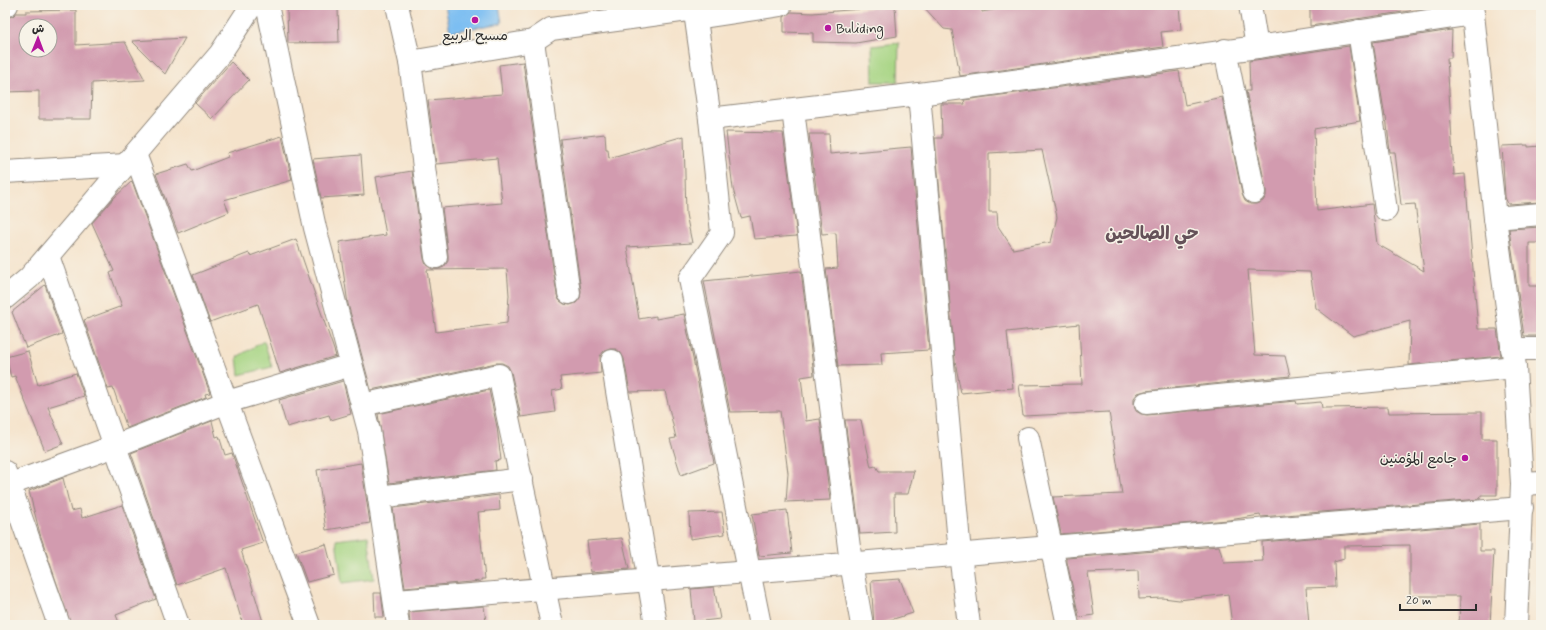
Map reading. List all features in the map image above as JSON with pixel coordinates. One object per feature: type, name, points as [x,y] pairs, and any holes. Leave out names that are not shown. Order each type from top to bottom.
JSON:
[{"type":"street","points":[[5,298],[29,278],[220,54],[252,5]]},
{"type":"street","points":[[267,5],[315,228],[369,431],[396,601],[394,624]]},
{"type":"street","points":[[397,5],[410,62],[436,257]]},
{"type":"street","points":[[410,62],[533,41],[551,28],[695,11],[781,5]]},
{"type":"street","points":[[1250,5],[1257,47]]},
{"type":"street","points":[[710,119],[919,94],[1225,50],[1257,47],[1359,31],[1473,9],[1495,218],[1513,358],[1532,484],[1522,508],[1516,625]]},
{"type":"street","points":[[695,11],[710,119],[722,233],[690,278],[760,625]]},
{"type":"street","points":[[1359,31],[1386,210]]},
{"type":"street","points":[[533,41],[569,292]]},
{"type":"street","points":[[1225,50],[1254,192]]},
{"type":"street","points":[[919,94],[960,554],[969,625]]},
{"type":"street","points":[[793,110],[851,563],[862,625]]},
{"type":"street","points":[[5,172],[130,159]]},
{"type":"street","points":[[130,159],[227,402],[309,625]]},
{"type":"street","points":[[1495,218],[1541,214]]},
{"type":"street","points":[[48,256],[178,625]]},
{"type":"street","points":[[1146,403],[1513,358],[1541,349]]},
{"type":"street","points":[[612,361],[656,625]]},
{"type":"street","points":[[60,625],[7,480],[115,446],[227,402],[351,365]]},
{"type":"street","points":[[362,405],[499,375],[546,588],[552,625]]},
{"type":"street","points":[[1028,438],[1068,625]]},
{"type":"street","points":[[379,496],[522,479]]},
{"type":"street","points":[[396,601],[1522,508]]},
{"type":"green space","points":[[899,43],[898,82],[873,82],[872,46]]},
{"type":"green space","points":[[264,341],[272,367],[239,375],[237,357]]},
{"type":"green space","points":[[368,536],[374,579],[342,583],[336,540]]},
{"type":"water","name":"مسبح الربيع","points":[[445,5],[499,5],[502,23],[450,32]]},
{"type":"building","points":[[922,5],[982,5],[982,12],[1018,5],[1179,5],[1181,30],[1161,32],[1163,47],[960,76],[952,30],[944,29]]},
{"type":"building","points":[[1310,5],[1449,5],[1310,26]]},
{"type":"building","points":[[895,6],[897,36],[856,43],[813,42],[813,33],[784,32],[784,17],[791,12],[813,13]]},
{"type":"building","points":[[338,8],[339,42],[288,43],[287,9]]},
{"type":"building","points":[[76,10],[76,45],[125,42],[145,80],[92,83],[91,119],[39,119],[39,91],[5,92],[5,18],[13,16],[16,13],[26,13],[26,11]]},
{"type":"building","points":[[1452,30],[1451,58],[1447,58],[1454,175],[1465,174],[1478,329],[1497,329],[1501,356],[1409,365],[1410,321],[1353,336],[1316,308],[1310,272],[1248,270],[1255,355],[1285,356],[1290,376],[1145,391],[1138,393],[1134,398],[1134,404],[1136,411],[1147,415],[1296,401],[1297,404],[1321,402],[1322,408],[1388,407],[1389,413],[1482,412],[1482,439],[1497,439],[1497,495],[1481,495],[1480,499],[1261,517],[1260,515],[1229,520],[1061,534],[1053,497],[1122,494],[1109,412],[1023,416],[1019,385],[1082,384],[1079,324],[1007,332],[1013,388],[961,393],[955,361],[935,138],[942,138],[941,104],[965,104],[964,100],[1179,71],[1185,105],[1222,97],[1242,194],[1245,201],[1250,204],[1256,204],[1263,201],[1266,196],[1266,190],[1246,91],[1250,91],[1249,61],[1349,46],[1360,121],[1314,129],[1317,211],[1372,204],[1377,244],[1424,271],[1415,204],[1401,205],[1395,152],[1390,152],[1386,116],[1385,117],[1373,42]],"holes":[[[1042,150],[1057,217],[1051,242],[1013,249],[998,226],[997,212],[989,212],[989,153]]]},
{"type":"building","points":[[185,38],[165,74],[132,41]]},
{"type":"building","points":[[231,62],[249,80],[212,119],[195,103]]},
{"type":"building","points":[[523,62],[557,295],[559,300],[564,304],[570,305],[576,303],[580,298],[581,291],[560,139],[605,134],[606,149],[608,149],[609,158],[684,136],[686,214],[692,243],[627,247],[639,319],[656,316],[656,319],[684,314],[714,463],[681,475],[670,439],[676,438],[665,391],[630,392],[624,359],[621,353],[616,349],[604,351],[600,356],[601,373],[560,377],[562,389],[552,391],[555,412],[521,417],[511,372],[508,366],[502,363],[496,363],[371,390],[348,304],[339,242],[386,235],[376,177],[412,171],[424,259],[426,265],[432,269],[444,267],[448,261],[442,208],[502,203],[497,158],[436,164],[428,100],[502,94],[499,65]],"holes":[[[507,269],[509,295],[507,323],[436,332],[427,270]]]},
{"type":"building","points":[[726,132],[783,133],[797,236],[754,239],[750,216],[741,218],[733,189]]},
{"type":"building","points":[[809,134],[829,134],[830,154],[911,147],[929,350],[881,353],[882,365],[838,366],[826,269],[838,268],[836,233],[822,234]]},
{"type":"building","points":[[282,136],[292,180],[224,200],[229,212],[178,233],[156,174],[188,164],[192,171],[228,157],[227,153]]},
{"type":"building","points":[[1528,145],[1528,147],[1541,146],[1541,202],[1508,204],[1505,197],[1502,146]]},
{"type":"building","points":[[361,155],[364,195],[321,198],[313,159]]},
{"type":"building","points":[[132,181],[210,393],[205,394],[206,397],[127,428],[113,388],[108,389],[84,320],[122,306],[110,273],[114,271],[92,223],[113,199]]},
{"type":"building","points":[[1541,227],[1541,243],[1529,243],[1529,286],[1541,286],[1541,336],[1524,336],[1509,229]]},
{"type":"building","points":[[296,239],[336,356],[280,373],[258,304],[210,322],[193,275],[249,253],[250,256]]},
{"type":"building","points":[[801,271],[814,375],[801,377],[806,421],[820,419],[830,500],[786,502],[788,473],[780,411],[730,412],[704,281]]},
{"type":"building","points":[[45,285],[62,334],[26,348],[12,312]]},
{"type":"building","points":[[28,351],[38,385],[76,373],[84,396],[48,407],[63,444],[45,451],[15,376],[11,377],[6,357]]},
{"type":"building","points":[[343,381],[351,414],[331,420],[329,415],[287,427],[279,400]]},
{"type":"building","points":[[489,390],[497,427],[501,460],[495,461],[496,470],[389,483],[378,414]]},
{"type":"building","points":[[845,420],[861,420],[871,467],[876,466],[879,471],[914,471],[908,494],[894,494],[895,532],[860,534]]},
{"type":"building","points":[[212,421],[216,437],[219,436],[225,455],[232,453],[263,543],[241,550],[264,625],[243,625],[226,568],[177,585],[131,453]]},
{"type":"building","points":[[361,463],[370,523],[326,530],[317,470]]},
{"type":"building","points":[[63,478],[71,511],[80,509],[82,518],[122,505],[156,599],[116,615],[120,625],[71,625],[40,534],[29,491]]},
{"type":"building","points":[[499,495],[500,510],[478,512],[485,579],[481,579],[481,581],[405,588],[393,508]]},
{"type":"building","points":[[787,510],[792,553],[759,556],[752,514]]},
{"type":"building","points":[[722,512],[725,534],[690,539],[689,513]]},
{"type":"building","points":[[1480,524],[1480,551],[1494,551],[1490,625],[1459,625],[1460,596],[1410,596],[1410,545],[1344,546],[1344,559],[1334,562],[1335,587],[1306,588],[1309,625],[1232,625],[1228,594],[1179,600],[1163,598],[1139,599],[1138,571],[1088,573],[1094,615],[1079,617],[1067,562],[1067,558],[1219,546],[1224,563],[1263,561],[1262,542]]},
{"type":"building","points":[[622,538],[629,569],[591,572],[587,541]]},
{"type":"building","points":[[326,544],[334,575],[307,582],[296,552]]},
{"type":"building","points":[[900,579],[913,613],[874,625],[871,581]]},
{"type":"building","points":[[714,587],[720,619],[694,622],[691,589]]},
{"type":"building","points":[[374,593],[381,593],[384,617],[375,617]]},
{"type":"building","points":[[484,606],[486,622],[462,625],[410,625],[409,612]]},
{"type":"place","name":"مسبح الربيع","points":[[475,20]]},
{"type":"place","name":"Buliding","points":[[828,28]]},
{"type":"place","name":"جامع المؤمنين","points":[[1465,458]]},
{"type":"district","name":"حي الصالحين","points":[[1152,233]]}]
